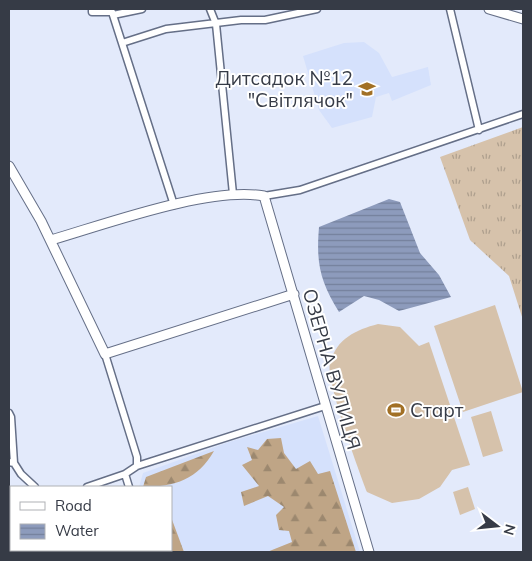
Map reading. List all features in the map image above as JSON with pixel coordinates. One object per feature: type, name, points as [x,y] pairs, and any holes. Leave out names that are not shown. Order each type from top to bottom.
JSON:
[{"type":"street","points":[[92,9],[92,12],[112,12],[174,205]]},
{"type":"street","points":[[113,15],[142,9]]},
{"type":"street","points":[[210,9],[216,24],[233,194]]},
{"type":"street","points":[[122,43],[166,29],[265,20],[317,9]]},
{"type":"street","points":[[450,9],[479,130]]},
{"type":"street","points":[[489,9],[523,19]]},
{"type":"street","points":[[51,240],[174,205],[233,194],[264,196],[300,190],[523,114]]},
{"type":"street","points":[[9,166],[51,240],[105,354],[137,457],[137,466]]},
{"type":"street","name":"ОЗЕРНА ВУЛИЦЯ","points":[[264,196],[369,552]]},
{"type":"street","points":[[105,354],[294,294]]},
{"type":"street","points":[[91,486],[125,474],[137,466],[325,406]]},
{"type":"street","points":[[9,413],[11,417],[11,463],[32,486]]},
{"type":"street","points":[[125,474],[129,486]]},
{"type":"shaded area","name":"Дитсадок №12 \"Світлячок\"","points":[[364,42],[379,53],[392,77],[428,67],[431,85],[392,101],[389,93],[376,97],[372,117],[332,128],[319,110],[303,56],[344,43]]},
{"type":"shaded area","points":[[318,416],[360,552],[157,552],[172,551],[172,486],[139,486],[143,473],[229,442]]},
{"type":"green space","points":[[523,127],[523,320],[509,276],[470,240],[440,157]]},
{"type":"green space","points":[[495,305],[523,392],[463,412],[434,326]]},
{"type":"green space","name":"Старт","points":[[378,324],[400,327],[419,346],[429,342],[470,465],[452,470],[440,487],[419,499],[392,503],[367,492],[337,405],[330,372],[333,354],[348,336]]},
{"type":"green space","points":[[491,411],[503,451],[483,457],[471,417]]},
{"type":"green space","points":[[281,438],[284,453],[296,469],[310,461],[318,474],[330,471],[356,552],[267,552],[292,542],[289,531],[279,530],[276,515],[284,507],[268,496],[244,506],[241,492],[259,486],[242,465],[252,460],[247,447],[258,450],[267,439]]},
{"type":"green space","points":[[214,451],[208,461],[193,475],[175,483],[160,486],[143,486],[146,477]]},
{"type":"green space","points":[[468,487],[475,509],[460,515],[453,492]]},
{"type":"green space","points":[[172,520],[184,552],[163,552],[172,551]]},
{"type":"water","points":[[389,199],[400,202],[420,253],[439,275],[451,297],[399,311],[379,300],[364,296],[339,312],[327,291],[321,272],[318,252],[319,227]]},
{"type":"place","name":"Дитсадок №12 \"Світлячок\"","points":[[367,89]]},
{"type":"place","name":"Старт","points":[[396,410]]}]
